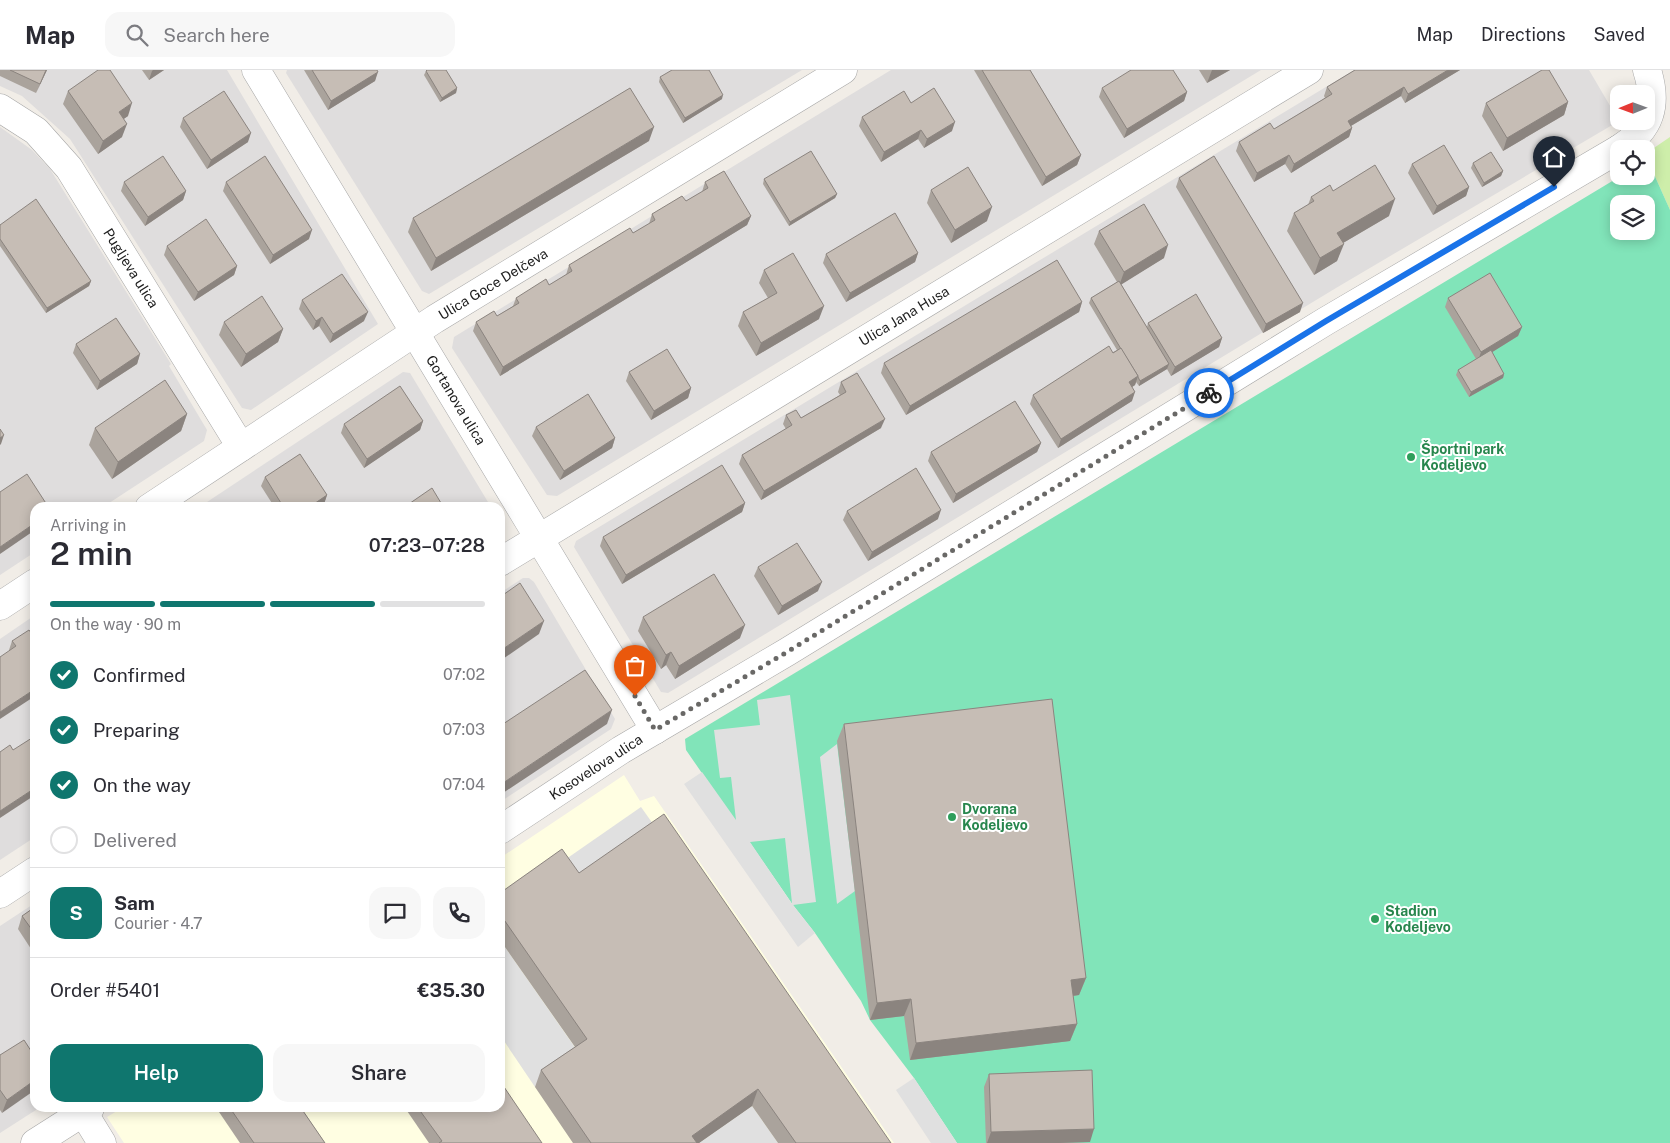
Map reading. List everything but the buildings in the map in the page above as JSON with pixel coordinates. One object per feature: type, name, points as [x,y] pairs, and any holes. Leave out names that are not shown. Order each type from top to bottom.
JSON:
[{"type":"street","name":"Gortanova ulica","points":[[256,70],[655,730]]},
{"type":"street","name":"Ulica Goce Delčeva","points":[[158,502],[414,332],[843,70]]},
{"type":"street","name":"Ulica Jana Husa","points":[[505,559],[1309,70]]},
{"type":"street","name":"Kosovelova ulica","points":[[1630,140],[1647,123],[1650,112],[1652,86],[1646,70]]},
{"type":"street","name":"Pugljeva ulica","points":[[0,108],[36,131],[69,168],[241,447]]},
{"type":"street","name":"Kosovelova ulica","points":[[505,827],[605,760],[796,647],[1326,321],[1610,154]]},
{"type":"street","points":[[0,606],[30,586]]},
{"type":"street","points":[[0,894],[30,874]]},
{"type":"street","points":[[35,1143],[83,1112]]},
{"type":"street","points":[[87,1112],[102,1143]]},
{"type":"shaded area","points":[[0,70],[227,70],[378,324],[251,410],[242,408],[70,139],[22,96],[0,86]]},
{"type":"shaded area","points":[[287,70],[802,70],[429,294],[422,291],[286,73]]},
{"type":"shaded area","points":[[891,70],[1261,70],[557,496],[547,495],[452,348],[454,337]]},
{"type":"shaded area","points":[[1354,70],[1589,70],[1610,106],[1610,126],[1336,288],[668,693],[661,692],[574,547],[576,541]]},
{"type":"shaded area","points":[[0,127],[32,150],[50,169],[171,364],[169,366],[207,430],[204,441],[111,502],[30,502],[30,555],[0,575]]},
{"type":"shaded area","points":[[403,372],[410,373],[488,502],[207,502]]},
{"type":"shaded area","points":[[523,578],[529,578],[534,582],[615,719],[611,729],[505,799],[505,590]]},
{"type":"shaded area","points":[[30,618],[30,840],[0,860],[0,639]]},
{"type":"shaded area","points":[[790,695],[816,902],[793,905],[815,933],[798,947],[684,784],[702,772],[736,820],[731,777],[720,778],[714,730],[760,725],[757,700]],"holes":[[[785,838],[792,904],[750,842]]]},
{"type":"shaded area","points":[[837,744],[855,891],[837,904],[820,757]]},
{"type":"shaded area","points":[[624,775],[640,801],[654,796],[894,1143],[124,1143],[107,1117],[115,1112],[505,1112],[505,855]]},
{"type":"shaded area","points":[[641,807],[658,831],[572,890],[556,866]]},
{"type":"shaded area","points":[[30,906],[30,1112],[33,1112],[0,1133],[0,926]]},
{"type":"shaded area","points":[[505,947],[581,1056],[535,1087],[505,1042]]},
{"type":"shaded area","points":[[914,1078],[957,1143],[931,1143],[896,1090]]},
{"type":"shaded area","points":[[752,1106],[778,1143],[699,1143]]},
{"type":"green space","points":[[1670,137],[1670,210],[1655,176],[1655,147]]},
{"type":"green space","name":"Športni park Kodeljevo","points":[[1655,176],[1670,210],[1670,1143],[957,1143],[914,1078],[870,1020],[861,1001],[815,933],[793,905],[686,750],[685,739],[1610,182],[1610,185],[1655,185]]},
{"type":"way so far","points":[[635,696],[655,730],[787,652],[1209,393]]},
{"type":"place","name":"Športni park Kodeljevo","points":[[1411,457]]},
{"type":"place","name":"Dvorana Kodeljevo","points":[[952,817]]},
{"type":"place","name":"Stadion Kodeljevo","points":[[1375,919]]},
{"type":"route","points":[[1209,393],[1326,321],[1554,187]]}]
